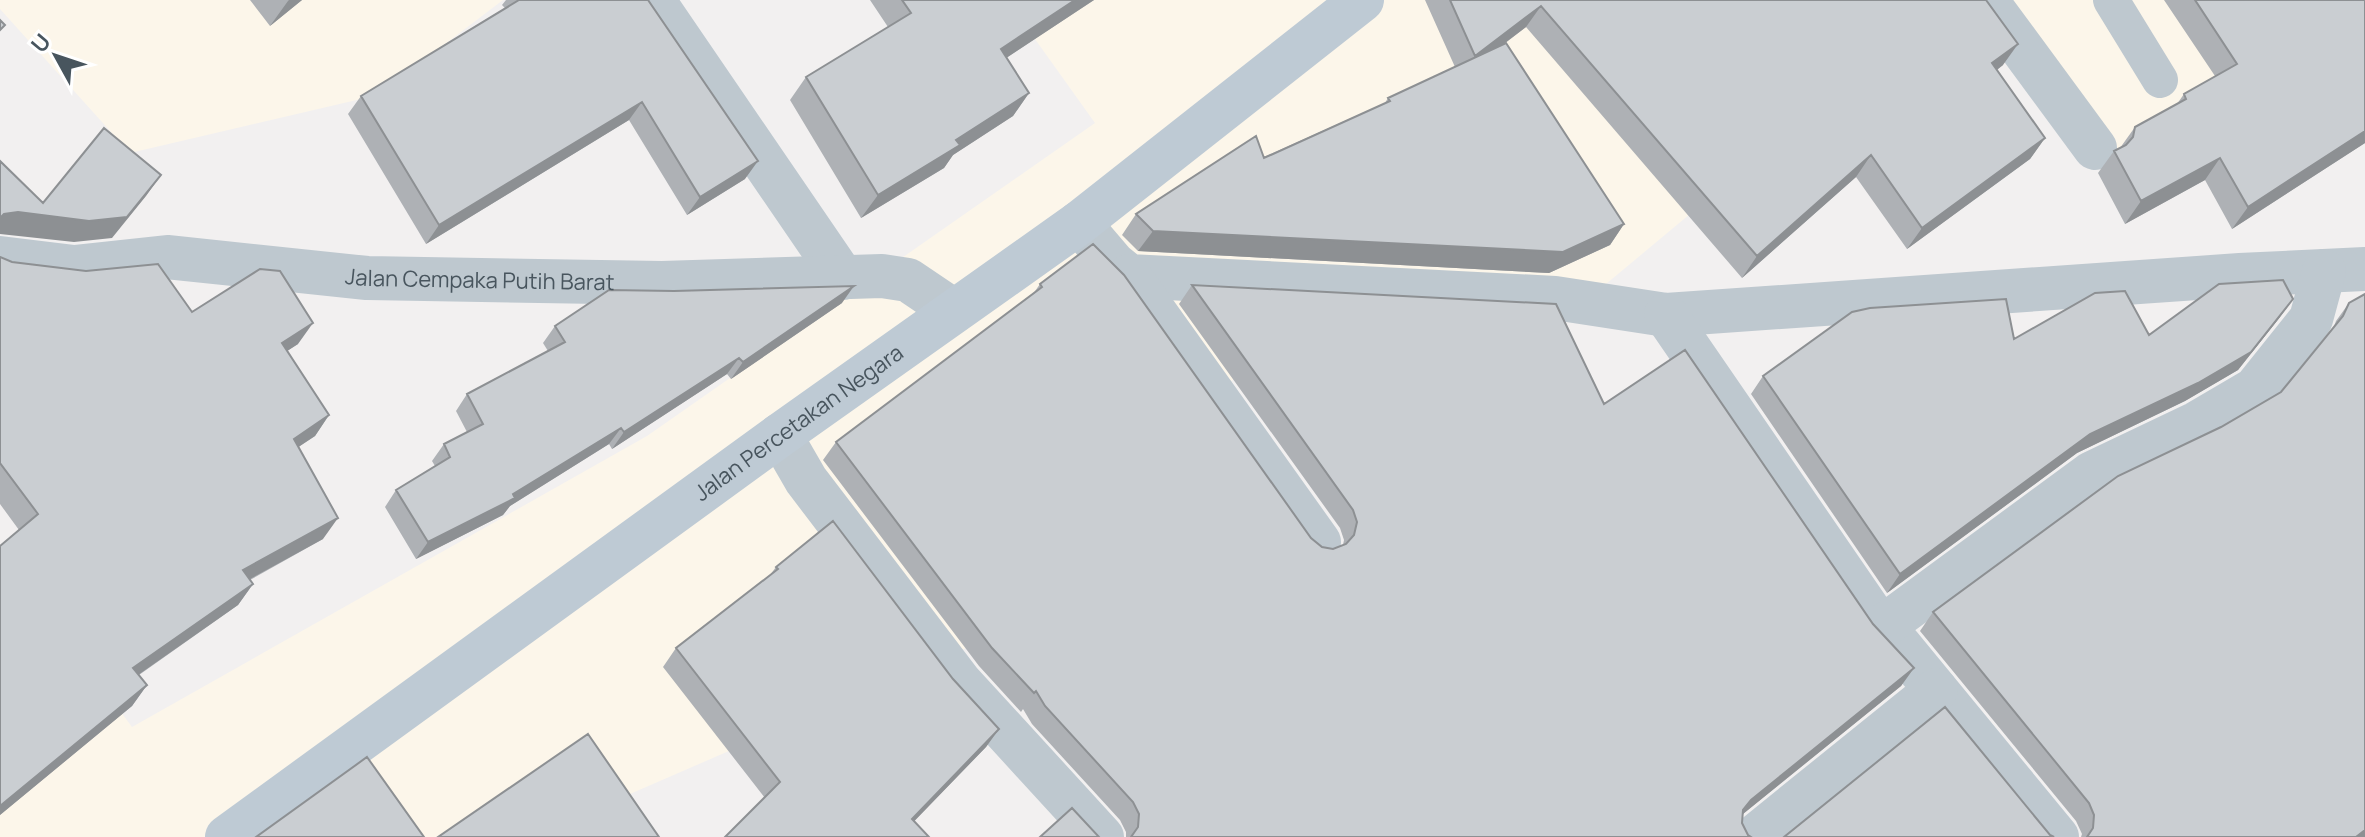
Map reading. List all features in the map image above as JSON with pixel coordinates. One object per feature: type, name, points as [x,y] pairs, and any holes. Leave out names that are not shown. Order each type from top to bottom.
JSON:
[{"type":"main road","name":"Jalan Percetakan Negara","points":[[227,837],[780,435],[1079,223],[1362,0]]},
{"type":"street","points":[[653,0],[843,278]]},
{"type":"street","points":[[1986,0],[2095,148]]},
{"type":"street","points":[[1079,223],[1114,264],[1129,276],[1319,542]]},
{"type":"street","name":"Jalan Cempaka Putih Barat","points":[[0,258],[74,267],[167,257],[383,278],[662,283],[882,276],[908,280],[954,311]]},
{"type":"street","points":[[1129,276],[1555,298],[1666,315],[2345,270]]},
{"type":"street","points":[[1881,628],[2092,473],[2197,423],[2255,389],[2311,319],[2345,270]]},
{"type":"street","points":[[1666,315],[1881,628],[1900,646],[2057,837]]},
{"type":"street","points":[[780,435],[806,480],[960,682],[1102,837]]},
{"type":"street","points":[[1754,837],[1936,690]]},
{"type":"lane","points":[[2111,0],[2160,80]]},
{"type":"shaded area","points":[[0,0],[503,0],[378,95],[130,153],[0,9]]},
{"type":"shaded area","points":[[1007,0],[1947,0],[1576,309],[1360,286],[1211,396],[1286,509],[531,837],[0,837],[0,550],[132,727],[647,436],[1095,123]]},
{"type":"shaded area","points":[[1958,0],[2365,0],[2131,200]]},
{"type":"building","points":[[519,0],[648,0],[758,161],[700,197],[642,102],[439,225],[361,96]]},
{"type":"building","points":[[902,0],[1075,0],[1001,49],[1029,93],[956,140],[960,145],[878,195],[806,77],[911,13]]},
{"type":"building","points":[[1450,0],[1986,0],[2018,44],[1992,63],[2045,138],[1922,228],[1871,155],[1757,256],[1541,6],[1475,56]]},
{"type":"building","points":[[2195,0],[2365,0],[2365,131],[2248,207],[2220,158],[2141,201],[2114,151],[2133,137],[2135,127],[2186,99],[2184,94],[2237,64]]},
{"type":"building","points":[[1506,43],[1624,224],[1563,252],[1153,231],[1136,214],[1256,136],[1264,158],[1390,101],[1388,98]]},
{"type":"building","points":[[104,128],[161,175],[127,217],[89,221],[18,212],[4,214],[0,218],[0,161],[43,203]]},
{"type":"building","points":[[1093,244],[1124,275],[1311,538],[1322,547],[1333,549],[1346,544],[1354,535],[1357,522],[1353,510],[1192,285],[1556,304],[1604,404],[1685,350],[1873,624],[1914,668],[1751,800],[1743,810],[1742,823],[1751,837],[1131,837],[1138,827],[1139,814],[1133,802],[1045,706],[1036,691],[1034,693],[992,648],[836,442],[1042,287],[1040,284]]},
{"type":"building","points":[[0,257],[12,262],[86,271],[158,264],[192,312],[260,269],[280,271],[313,323],[282,343],[329,415],[294,439],[338,518],[243,570],[253,584],[133,668],[147,685],[0,806],[0,546],[38,514],[0,463]]},
{"type":"building","points":[[2283,280],[2293,299],[2251,352],[2198,383],[2090,434],[1900,574],[1763,376],[1852,312],[1870,308],[2006,299],[2014,339],[2095,293],[2125,291],[2149,335],[2219,284]]},
{"type":"building","points":[[854,286],[743,362],[739,358],[624,432],[621,428],[513,494],[515,498],[428,542],[396,490],[450,457],[444,444],[483,424],[467,394],[565,342],[555,326],[609,290]]},
{"type":"building","points":[[2365,294],[2365,830],[2356,837],[2087,837],[2093,828],[2094,815],[2089,803],[1933,612],[2118,476],[2221,427],[2281,392],[2343,316],[2349,303]]},
{"type":"building","points":[[833,521],[953,679],[999,729],[912,819],[929,837],[725,837],[780,782],[676,648],[778,569],[776,567]]},
{"type":"building","points":[[1945,707],[2054,837],[1784,837]]},
{"type":"building","points":[[588,734],[659,837],[438,837]]},
{"type":"building","points":[[367,757],[424,837],[256,837]]},
{"type":"building","points":[[1072,808],[1099,837],[1040,837]]}]
